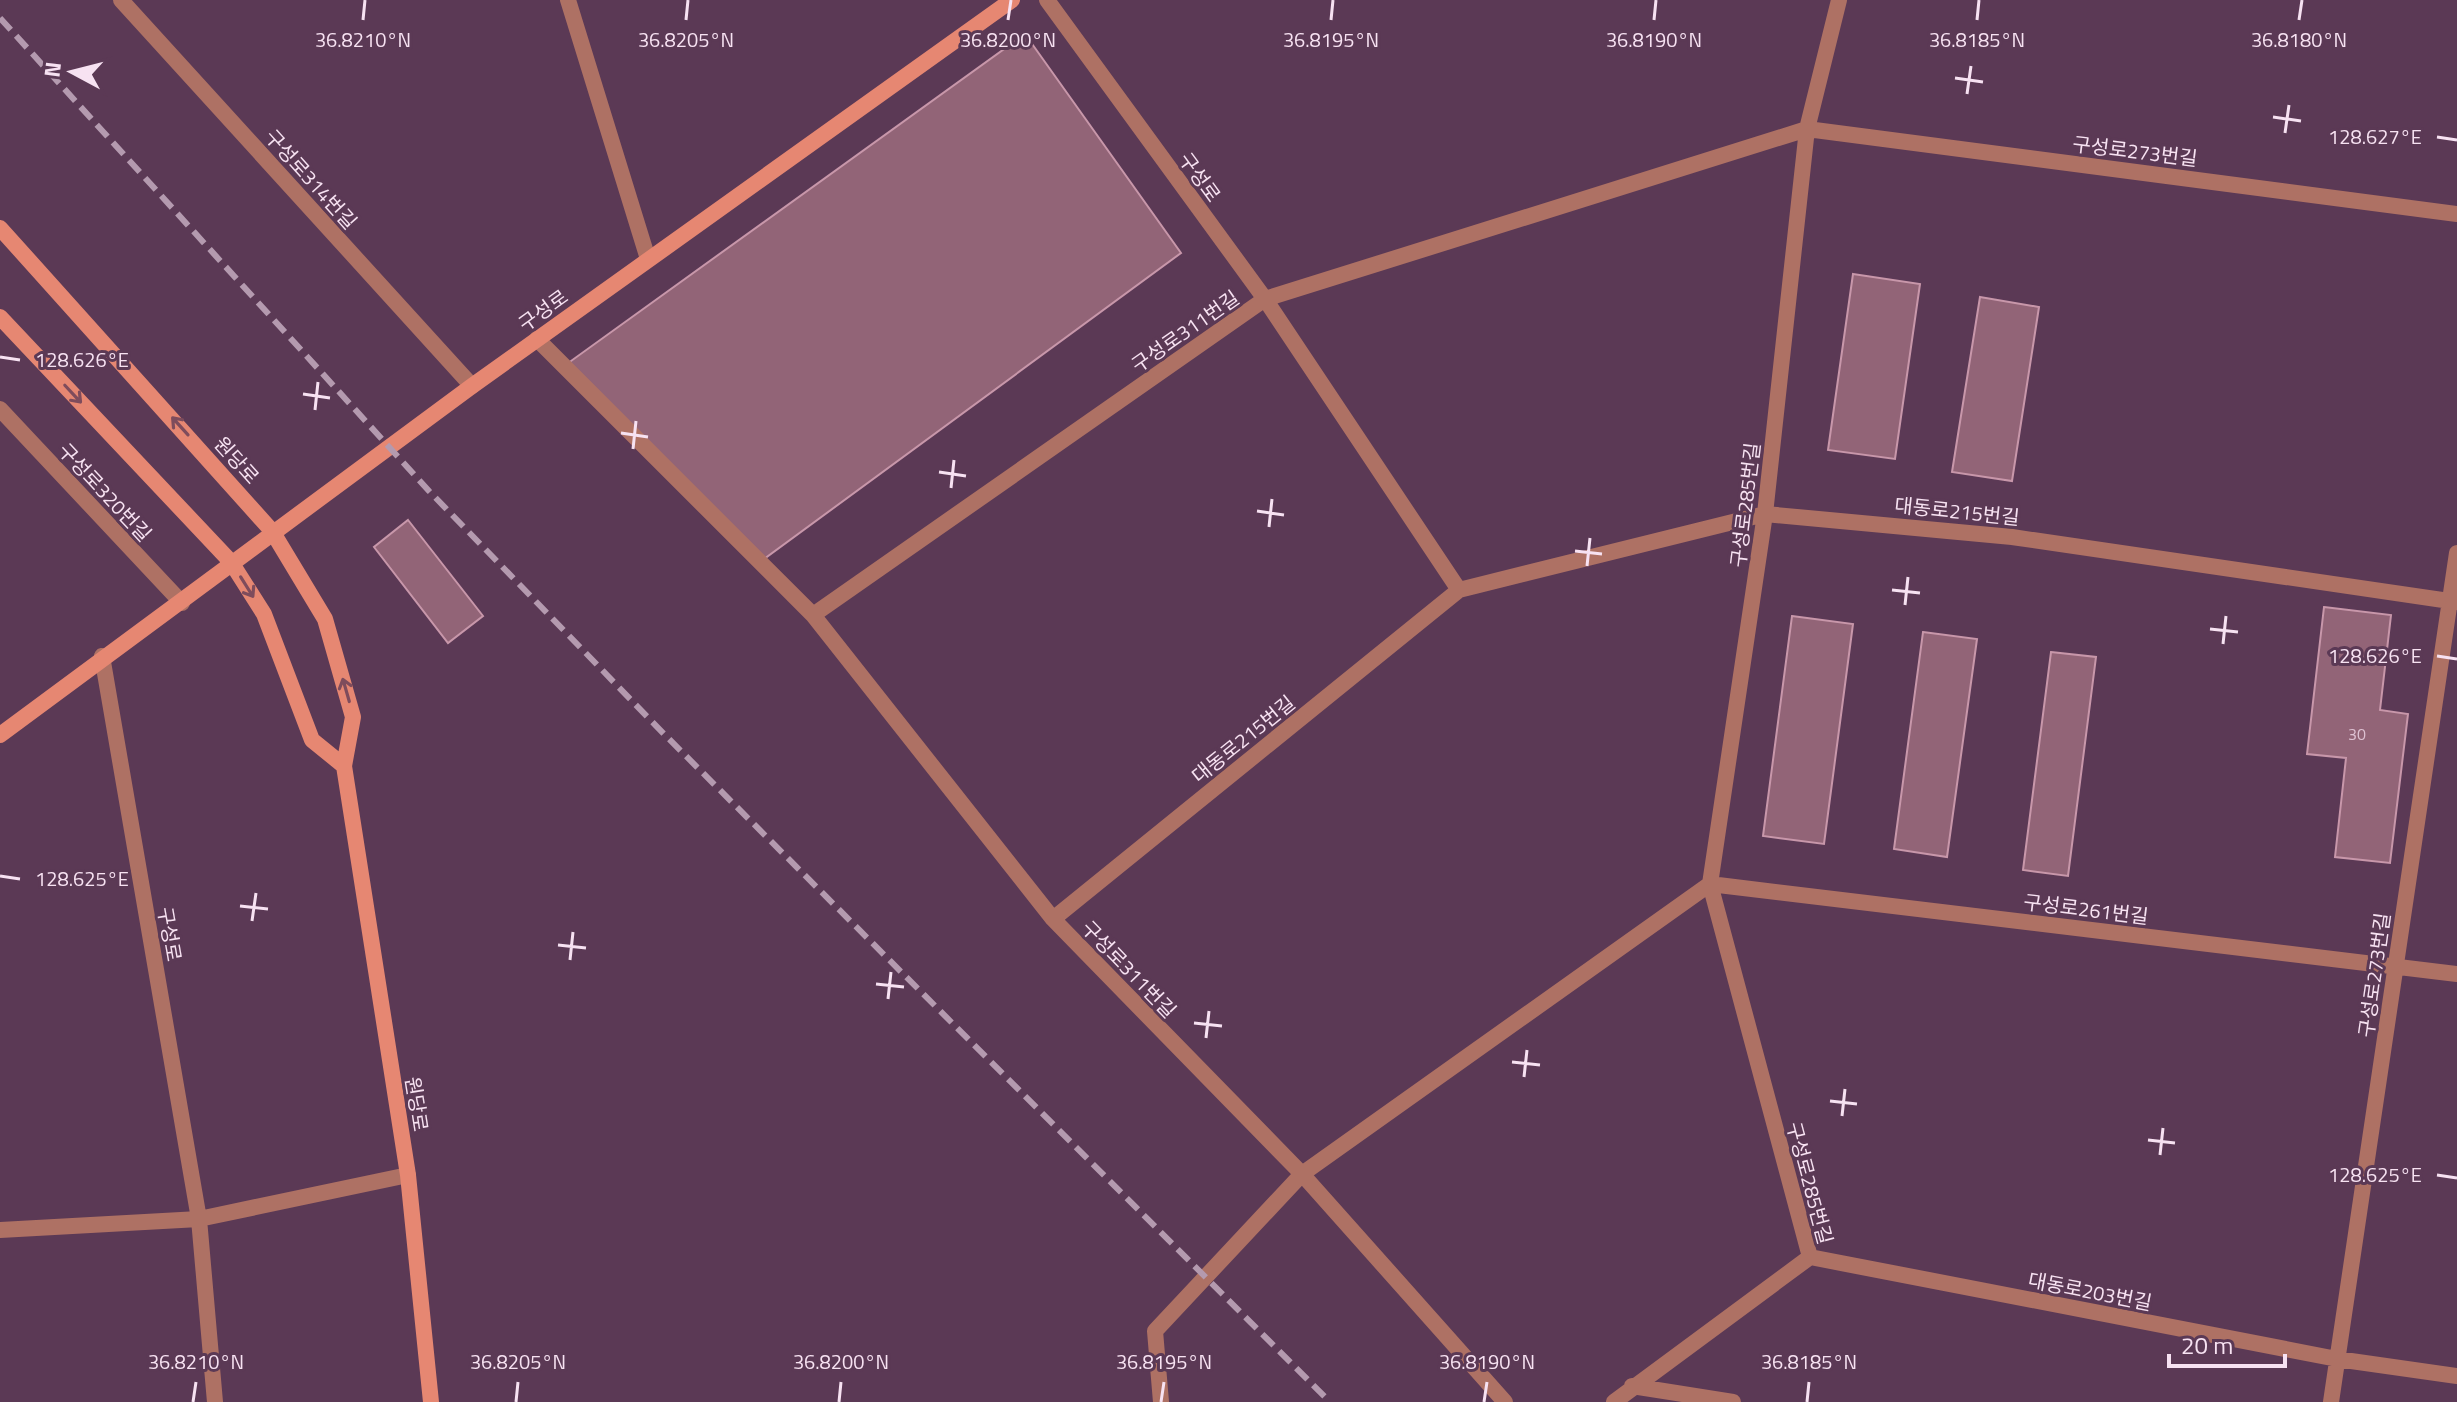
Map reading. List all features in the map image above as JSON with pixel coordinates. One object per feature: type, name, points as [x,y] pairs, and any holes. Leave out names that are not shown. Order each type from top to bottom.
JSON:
[{"type":"main road","name":"구성로","points":[[0,735],[102,656],[182,603],[272,531],[1012,0]]},
{"type":"main road","name":"원당로","points":[[0,228],[272,531],[325,619],[353,717],[344,766],[408,1175],[431,1402]]},
{"type":"main road","points":[[0,317],[231,562],[264,614],[312,740],[344,766]]},
{"type":"street","name":"구성로314번길","points":[[121,0],[472,386]]},
{"type":"street","points":[[568,0],[648,259]]},
{"type":"street","name":"구성로","points":[[1047,0],[1265,299]]},
{"type":"street","name":"구성로285번길","points":[[1614,1402],[1810,1257],[1710,884],[1765,514],[1807,129],[1839,0]]},
{"type":"street","points":[[1459,590],[1265,299],[1807,129]]},
{"type":"street","name":"구성로273번길","points":[[1807,129],[2457,214]]},
{"type":"street","name":"구성로311번길","points":[[813,615],[1265,299]]},
{"type":"street","name":"구성로311번길","points":[[537,339],[813,615],[1053,919],[1302,1174],[1505,1402]]},
{"type":"street","name":"구성로320번길","points":[[0,409],[182,603]]},
{"type":"street","name":"대동로215번길","points":[[1053,919],[1459,590],[1765,514],[2012,537],[2454,602]]},
{"type":"street","name":"구성로273번길","points":[[2331,1402],[2395,966],[2454,602],[2457,553]]},
{"type":"street","name":"구성로","points":[[102,656],[199,1219],[215,1402]]},
{"type":"street","points":[[1163,1400],[1155,1331],[1302,1174],[1710,884]]},
{"type":"street","name":"구성로261번길","points":[[1710,884],[2457,974]]},
{"type":"street","points":[[0,1230],[199,1219],[408,1175]]},
{"type":"street","name":"대동로203번길","points":[[1810,1257],[2337,1359],[2457,1376]]},
{"type":"street","points":[[1632,1386],[1733,1402]]},
{"type":"building","points":[[1025,34],[1181,253],[760,562],[564,366]]},
{"type":"building","points":[[1853,274],[1920,284],[1895,459],[1828,450]]},
{"type":"building","points":[[1980,297],[2039,307],[2012,481],[1952,472]]},
{"type":"building","points":[[408,520],[483,616],[448,643],[374,547]]},
{"type":"building","points":[[2324,607],[2391,615],[2380,710],[2408,714],[2390,863],[2335,857],[2346,758],[2307,754]]},
{"type":"building","points":[[1792,616],[1853,624],[1824,844],[1763,836]]},
{"type":"building","points":[[1923,632],[1977,639],[1947,857],[1894,849]]},
{"type":"building","points":[[2051,652],[2096,657],[2068,876],[2023,870]]},
{"type":"railway","points":[[0,18],[429,491],[665,735],[1330,1402]]}]
